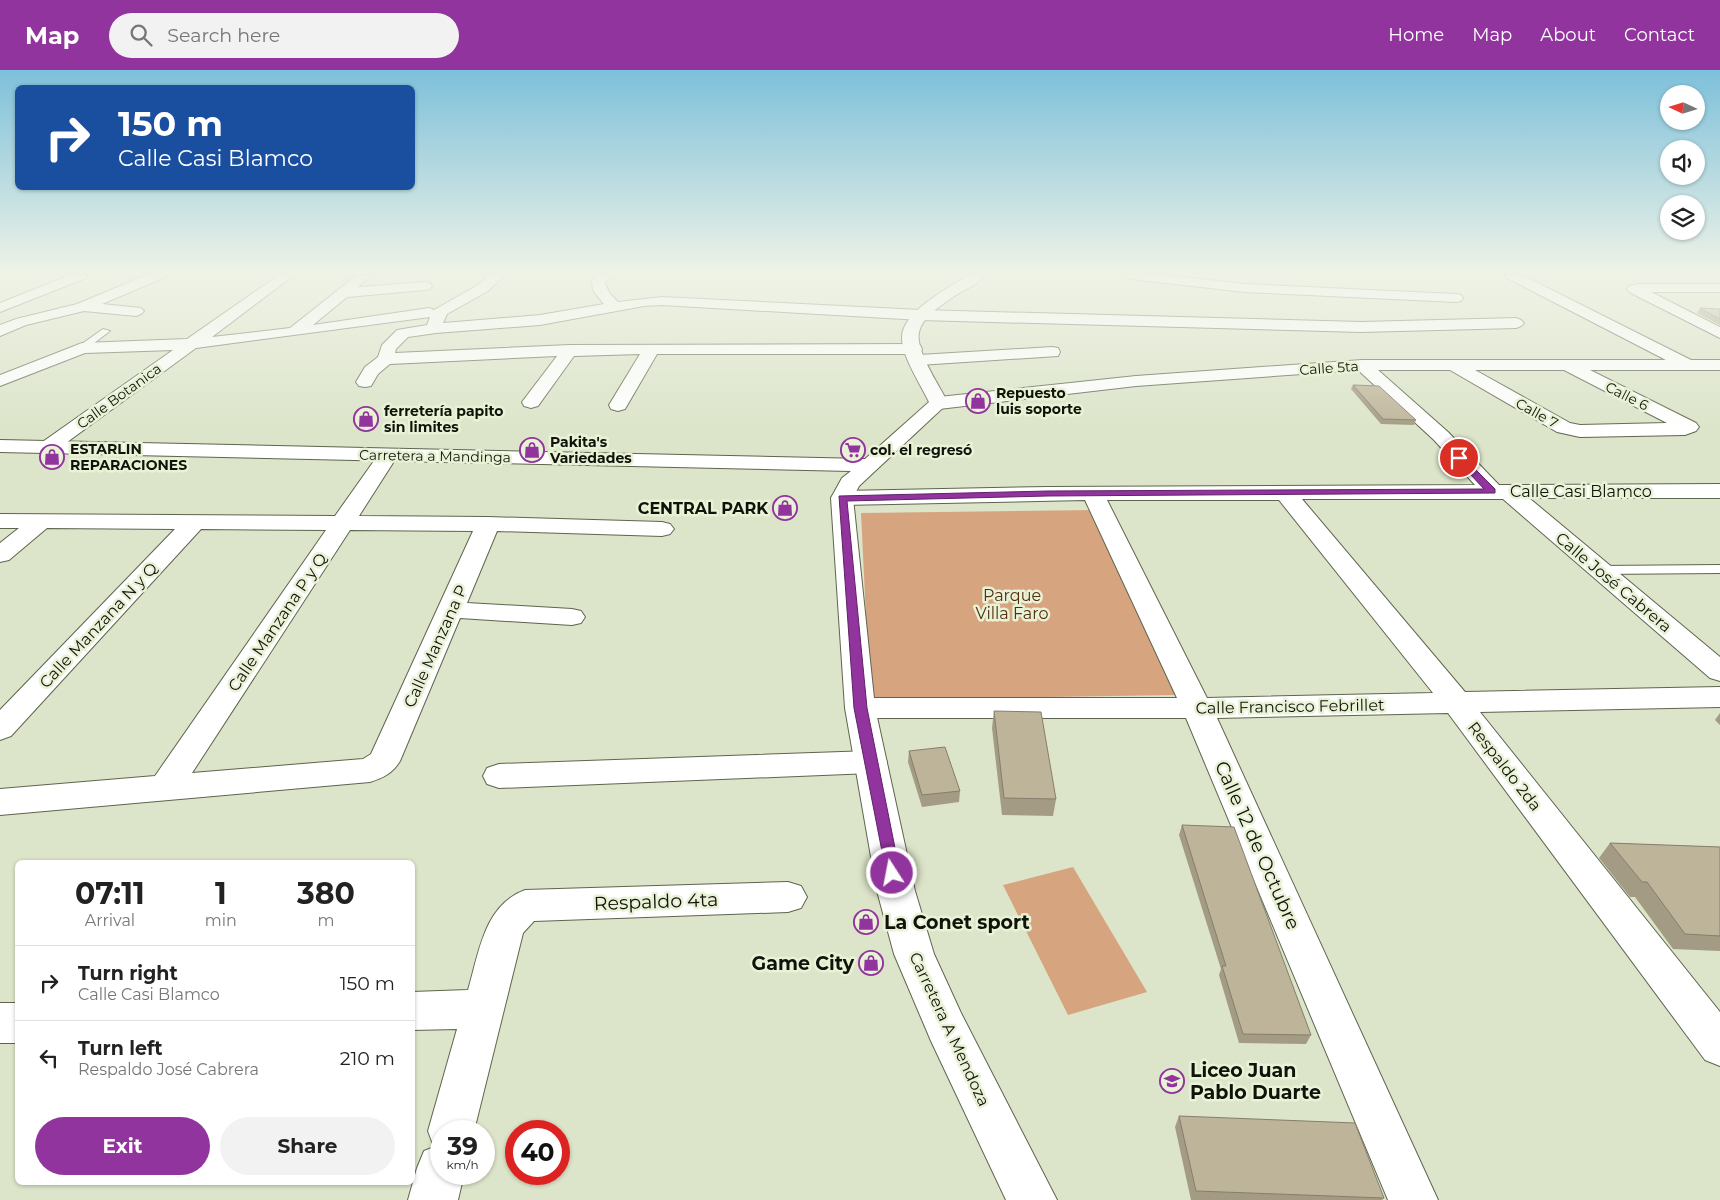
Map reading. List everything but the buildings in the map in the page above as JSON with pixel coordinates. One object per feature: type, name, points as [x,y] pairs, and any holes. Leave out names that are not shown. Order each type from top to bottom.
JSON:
[{"type":"street","name":"Calle Botanica","points":[[48,447],[213,328]]},
{"type":"street","points":[[294,332],[299,328]]},
{"type":"street","points":[[0,381],[75,351],[191,344],[323,328]]},
{"type":"street","points":[[386,359],[388,348],[403,334],[419,328]]},
{"type":"street","points":[[842,498],[850,483],[939,403],[910,338],[911,328]]},
{"type":"street","points":[[1617,328],[1720,381]]},
{"type":"street","points":[[618,406],[652,348]]},
{"type":"street","points":[[366,382],[371,370],[386,359],[570,350],[652,348],[917,355],[1052,352]]},
{"type":"street","points":[[530,402],[570,350]]},
{"type":"street","name":"Calle 6","points":[[1565,364],[1689,427]]},
{"type":"street","name":"Calle 5ta","points":[[939,403],[1136,381],[1362,365],[1720,365]]},
{"type":"street","name":"Calle José Cabrera","points":[[1362,365],[1499,491],[1599,570],[1720,672]]},
{"type":"street","name":"Calle 7","points":[[1452,365],[1564,428],[1580,431],[1685,429],[1689,427]]},
{"type":"street","name":"Carretera a Mandinga","points":[[0,446],[870,464]]},
{"type":"street","name":"Calle Manzana P y Q","points":[[164,789],[388,455]]},
{"type":"street","name":"Calle Casi Blamco","points":[[842,498],[1284,492],[1720,491]]},
{"type":"street","name":"Respaldo 2da","points":[[1284,492],[1457,703],[1720,1046]]},
{"type":"street","name":"Calle 12 de Octubre","points":[[1093,494],[1197,708],[1414,1200]]},
{"type":"street","name":"Carretera A Mendoza","points":[[842,498],[860,708],[896,891],[914,954],[946,1027],[1032,1200]]},
{"type":"street","points":[[0,521],[344,522],[662,529]]},
{"type":"street","points":[[0,555],[42,521]]},
{"type":"street","name":"Calle Manzana N y Q","points":[[0,729],[196,521]]},
{"type":"street","name":"Calle Manzana P","points":[[164,789],[370,770],[378,766],[384,761],[488,524]]},
{"type":"street","points":[[451,610],[572,617]]},
{"type":"street","name":"Calle Francisco Febrillet","points":[[860,708],[1197,708],[1720,697]]},
{"type":"street","points":[[499,776],[871,762]]},
{"type":"street","points":[[0,802],[164,789]]},
{"type":"street","name":"Respaldo 4ta","points":[[482,1009],[506,926],[525,906],[788,897]]},
{"type":"street","points":[[415,1011],[482,1009],[454,1120]]},
{"type":"street","points":[[0,1023],[15,1023]]},
{"type":"street","points":[[433,1200],[437,1185]]},
{"type":"lane","points":[[75,351],[106,331]]},
{"type":"lane","points":[[1599,570],[1720,569]]},
{"type":"green space","name":"Parque Villa Faro","points":[[1094,510],[1176,695],[870,700],[861,513]]},
{"type":"green space","points":[[1073,867],[1147,992],[1068,1015],[1003,885]]},
{"type":"place","name":"Repuesto luis soporte","points":[[978,401]]},
{"type":"place","name":"ferretería papito sin limites","points":[[366,419]]},
{"type":"place","name":"Pakita's Variedades","points":[[532,450]]},
{"type":"place","name":"col. el regresó","points":[[853,450]]},
{"type":"place","name":"ESTARLIN REPARACIONES","points":[[52,457]]},
{"type":"place","name":"CENTRAL PARK","points":[[785,508]]},
{"type":"place","name":"La Conet sport","points":[[866,922]]},
{"type":"place","name":"Game City","points":[[871,963]]},
{"type":"place","name":"Liceo Juan Pablo Duarte","points":[[1172,1081]]},
{"type":"route","points":[[892,873],[860,708],[842,498],[1048,494],[1492,491],[1459,458]]}]
